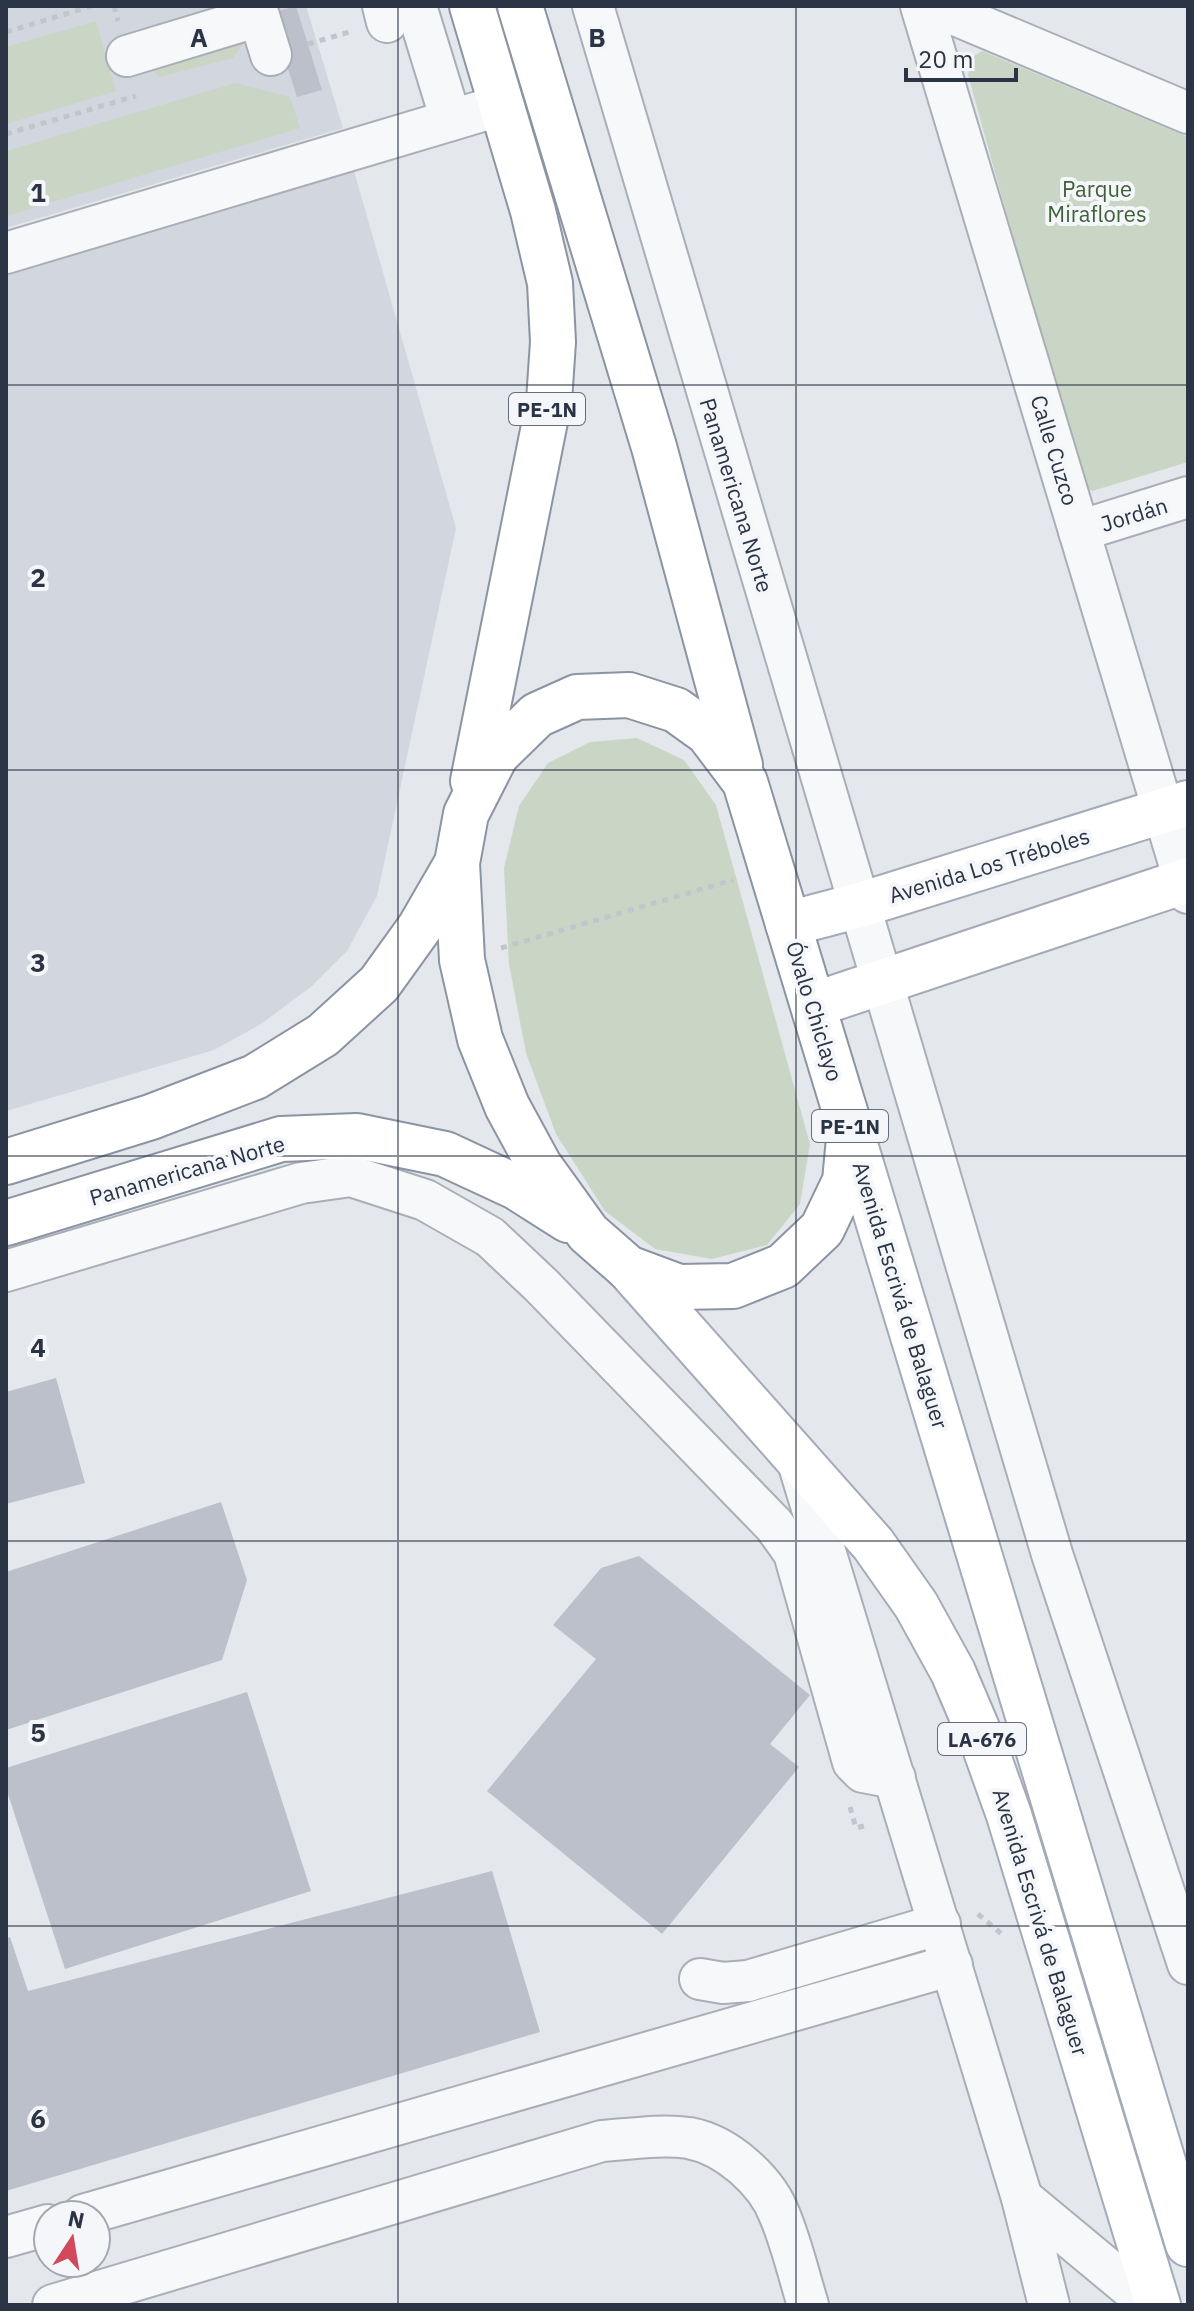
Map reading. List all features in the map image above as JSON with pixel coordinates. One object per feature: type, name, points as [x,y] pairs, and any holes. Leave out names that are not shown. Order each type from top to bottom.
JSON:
[{"type":"main road","name":"PE-1N","points":[[466,814],[549,401],[553,342],[550,283],[472,6]]},
{"type":"main road","name":"PE-1N","points":[[520,6],[654,447],[745,782]]},
{"type":"main road","name":"Óvalo Chiclayo","points":[[629,695],[676,710],[708,733],[745,782],[850,1128],[845,1181],[822,1229],[783,1266],[733,1286],[679,1287],[628,1268],[588,1233],[539,1165],[507,1106],[480,1039],[462,960],[457,863],[466,814],[496,755],[537,715],[577,697],[629,695]]},
{"type":"main road","name":"Avenida Los Tréboles","points":[[788,924],[860,905],[1175,807]]},
{"type":"main road","name":"PE-1N","points":[[6,1162],[151,1117],[255,1077],[323,1035],[379,984],[420,927],[457,863]]},
{"type":"main road","points":[[813,1005],[1187,885]]},
{"type":"main road","name":"Avenida Escrivá de Balaguer","points":[[850,1128],[1185,2225]]},
{"type":"main road","name":"Panamericana Norte","points":[[6,1223],[281,1139],[354,1156],[445,1154],[516,1187],[588,1233]]},
{"type":"main road","name":"Avenida Escrivá de Balaguer","points":[[628,1268],[873,1544],[916,1605],[953,1672],[1009,1815],[1158,2305]]},
{"type":"street","name":"Panamericana Norte","points":[[593,6],[883,983]]},
{"type":"street","name":"Calle Cuzco","points":[[921,6],[1079,531],[1175,807],[1187,885]]},
{"type":"street","points":[[934,6],[1188,113]]},
{"type":"street","points":[[395,11],[451,120]]},
{"type":"street","points":[[127,56],[259,16],[271,55]]},
{"type":"street","points":[[6,253],[502,105]]},
{"type":"street","name":"Jordán","points":[[1079,531],[1188,497]]},
{"type":"street","points":[[883,983],[1052,1554],[1188,1964]]},
{"type":"street","points":[[6,1271],[301,1183],[354,1156],[490,1237],[541,1285],[774,1525],[809,1550]]},
{"type":"street","points":[[797,1459],[809,1550],[900,1796],[957,1917],[952,1965],[1022,2198],[1049,2305]]},
{"type":"street","points":[[700,1979],[723,1983],[748,1981],[957,1917]]},
{"type":"street","points":[[112,2207],[952,1965]]},
{"type":"street","points":[[53,2305],[602,2141],[647,2138],[690,2138],[725,2152],[757,2180],[779,2213],[808,2305]]},
{"type":"street","points":[[1022,2198],[1151,2305]]},
{"type":"street","points":[[6,2237],[32,2230]]},
{"type":"path","points":[[6,32],[92,6]]},
{"type":"path","points":[[513,944],[729,881]]},
{"type":"path","points":[[847,1799],[856,1828],[900,1796]]},
{"type":"path","points":[[957,1917],[1006,1938]]},
{"type":"shaded area","points":[[6,6],[306,6],[343,128],[6,228]]},
{"type":"shaded area","points":[[352,164],[456,528],[377,896],[347,951],[312,986],[261,1024],[214,1050],[6,1111],[6,267]]},
{"type":"green space","points":[[96,21],[116,91],[6,124],[6,47]]},
{"type":"green space","points":[[253,30],[233,58],[159,77],[151,69]]},
{"type":"green space","name":"Parque Miraflores","points":[[982,51],[1188,137],[1188,462],[1092,491],[1081,483],[968,75],[971,58]]},
{"type":"green space","points":[[236,83],[290,97],[300,128],[6,216],[6,151]]},
{"type":"green space","points":[[637,738],[684,760],[716,805],[810,1144],[800,1204],[767,1245],[712,1259],[655,1249],[605,1211],[556,1134],[526,1053],[509,964],[504,868],[519,806],[548,763],[590,742]]},
{"type":"building","points":[[296,6],[322,90],[297,97],[270,13]]},
{"type":"building","points":[[56,1378],[85,1483],[6,1504],[6,1392]]},
{"type":"building","points":[[221,1502],[247,1580],[222,1660],[6,1730],[6,1572]]},
{"type":"building","points":[[639,1556],[810,1695],[770,1744],[799,1767],[662,1934],[487,1791],[596,1659],[553,1625],[601,1568]]},
{"type":"building","points":[[247,1692],[311,1891],[65,1969],[6,1788],[6,1768]]},
{"type":"building","points":[[492,1871],[540,2032],[6,2191],[6,1939],[10,1937],[28,1991]]}]
